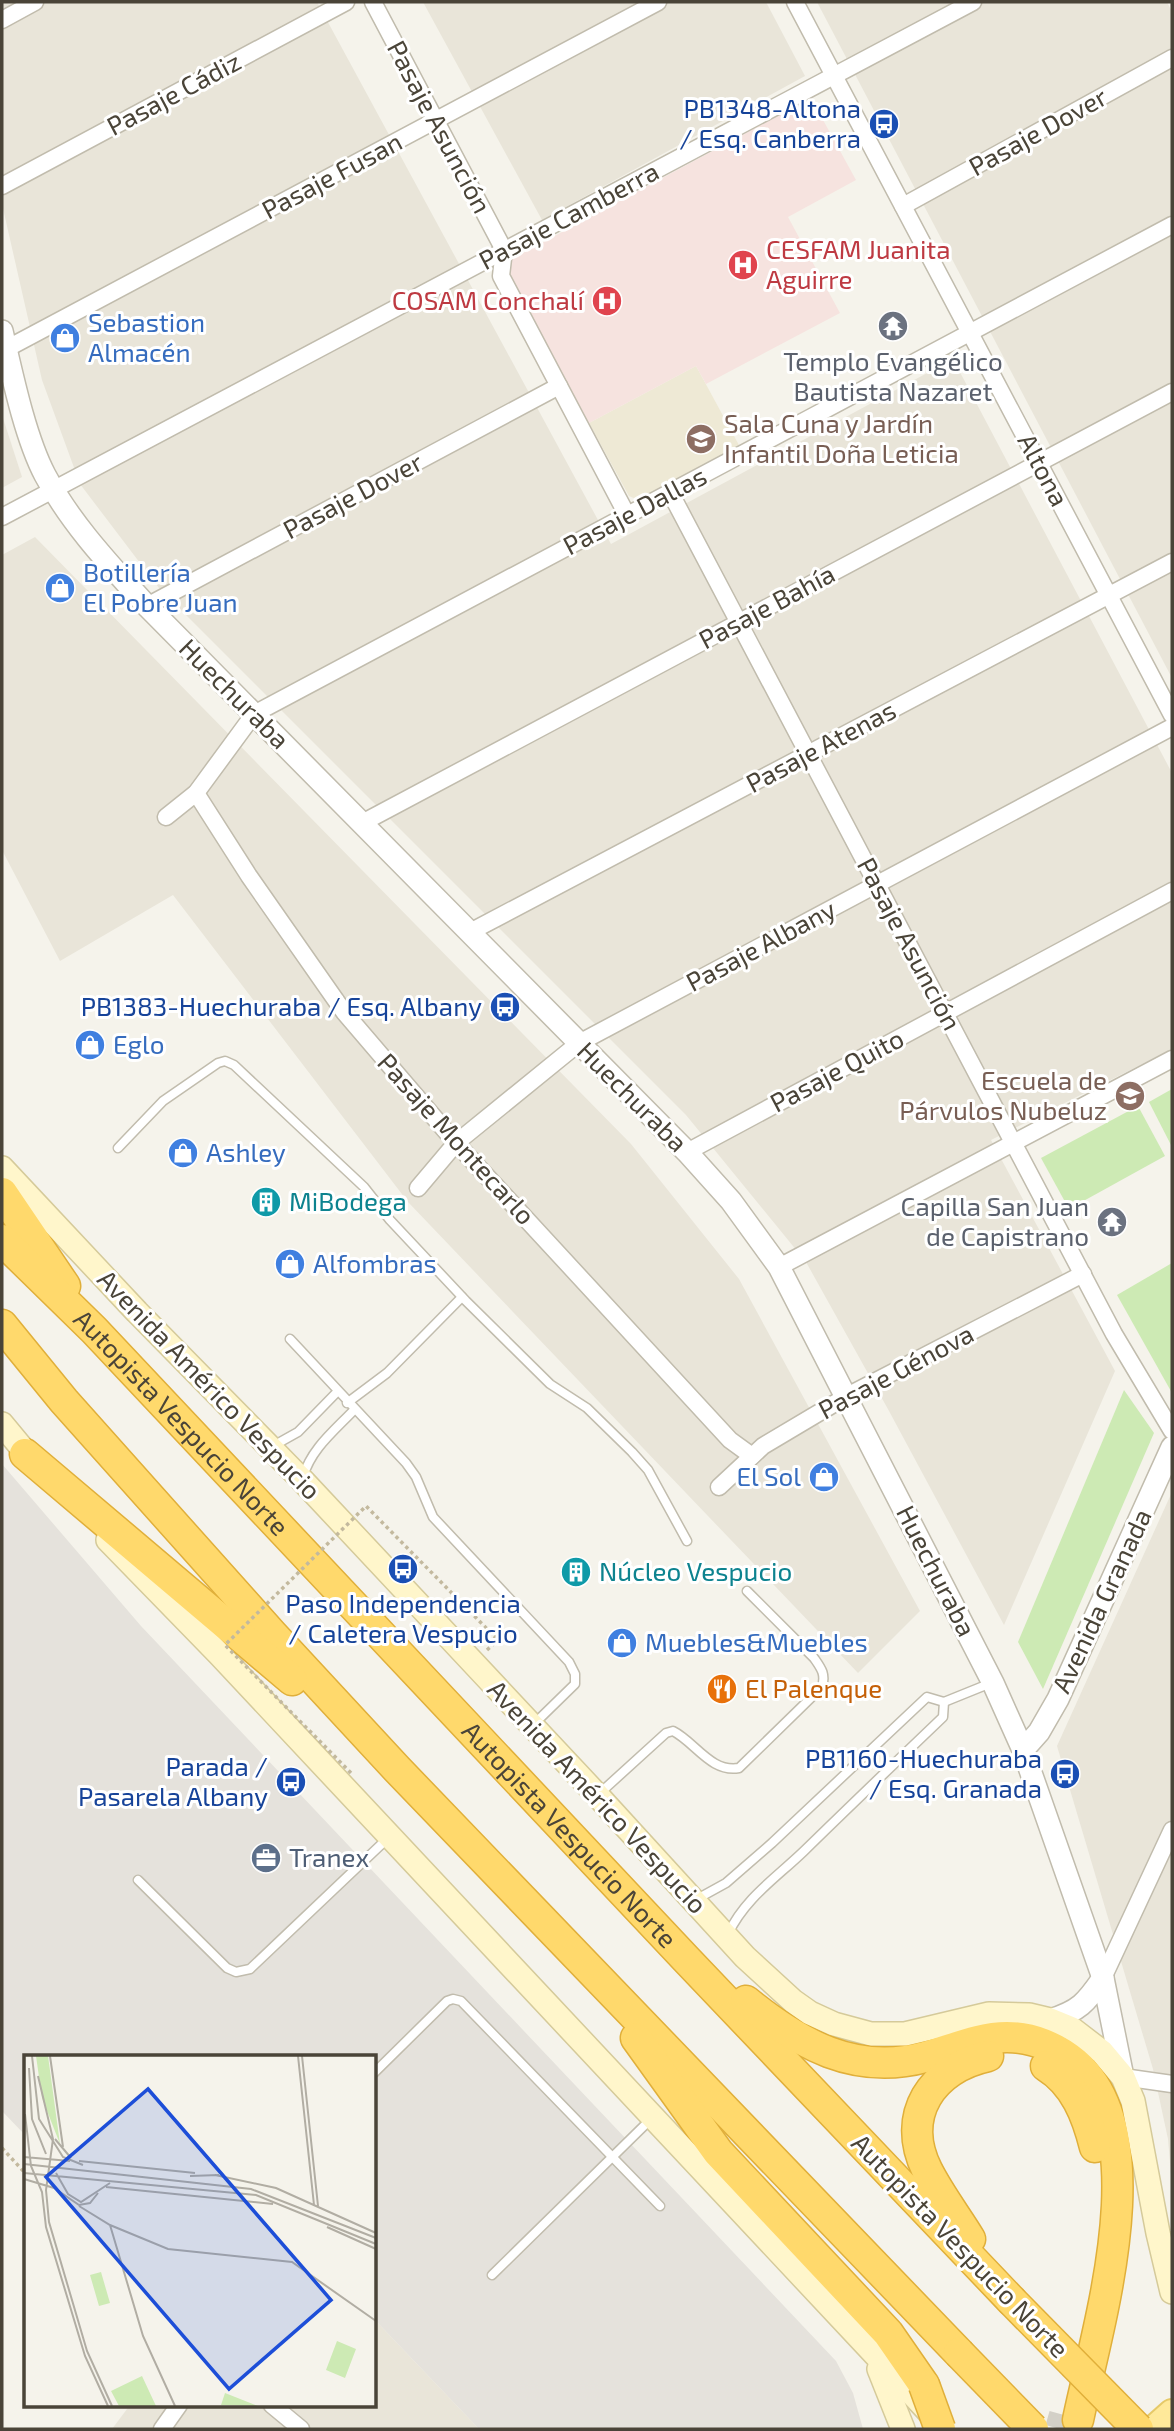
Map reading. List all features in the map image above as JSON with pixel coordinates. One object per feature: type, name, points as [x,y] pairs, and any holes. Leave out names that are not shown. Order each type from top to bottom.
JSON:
[{"type":"highway","points":[[2,1193],[94,1330]]},
{"type":"highway","name":"Autopista Vespucio Norte","points":[[2,1240],[94,1330],[686,1959],[1007,2296],[1138,2429]]},
{"type":"highway","points":[[2,1325],[111,1455],[262,1624],[397,1769],[1033,2429]]},
{"type":"highway","points":[[25,1454],[397,1769]]},
{"type":"highway","points":[[577,1955],[718,2152],[888,2333],[924,2385],[940,2429]]},
{"type":"highway","points":[[686,1959],[786,2031],[811,2045],[849,2060],[870,2064],[910,2061],[978,2041],[1007,2037],[1037,2041],[1053,2048],[1081,2069],[1101,2098],[1107,2115],[1117,2164],[1119,2192],[1111,2263],[1071,2417],[1100,2216],[1095,2150],[1083,2111],[1070,2087],[1049,2068],[1037,2061],[1008,2054],[976,2059],[943,2076],[924,2100],[918,2125],[927,2169],[1007,2296]]},
{"type":"main road","name":"Avenida Américo Vespucio","points":[[2,1168],[137,1312],[271,1447],[766,1978],[793,2001],[810,2013],[853,2031],[871,2034],[905,2034],[971,2017],[997,2014],[1029,2015],[1072,2029],[1089,2041],[1123,2077],[1133,2101],[1172,2292]]},
{"type":"main road","points":[[2,1424],[25,1454],[219,1654],[872,2354],[946,2429]]},
{"type":"main road","points":[[872,2354],[903,2429]]},
{"type":"main road","points":[[1154,2429],[1172,2413]]},
{"type":"street","points":[[2,20],[35,2]]},
{"type":"street","name":"Pasaje Cádiz","points":[[2,186],[346,2]]},
{"type":"street","name":"Pasaje Asunción","points":[[373,2],[504,250],[501,276],[627,515]]},
{"type":"street","name":"Pasaje Fusan","points":[[4,340],[435,120],[658,2]]},
{"type":"street","name":"Altona","points":[[795,2],[1172,715]]},
{"type":"street","name":"Pasaje Camberra","points":[[2,517],[973,2]]},
{"type":"street","name":"Pasaje Dover","points":[[903,205],[1172,58]]},
{"type":"street","name":"Pasaje Dallas","points":[[166,817],[196,793],[254,714],[1172,225]]},
{"type":"street","name":"Huechuraba","points":[[4,340],[32,443],[53,488],[75,523],[147,606],[687,1152],[731,1201],[779,1266],[993,1683],[1023,1750],[1103,1978],[1123,2077]]},
{"type":"street","name":"Pasaje Dover","points":[[147,606],[559,386]]},
{"type":"street","name":"Pasaje Bahía","points":[[362,823],[1172,391]]},
{"type":"street","name":"Pasaje Asunción","points":[[670,492],[1114,1334],[1172,1432]]},
{"type":"street","name":"Pasaje Atenas","points":[[470,932],[1172,562]]},
{"type":"street","name":"Pasaje Albany","points":[[418,1188],[456,1143],[579,1043],[1172,727]]},
{"type":"street","name":"Pasaje Montecarlo","points":[[196,793],[249,876],[344,1012],[456,1143],[730,1440],[752,1456]]},
{"type":"street","name":"Pasaje Quito","points":[[687,1152],[1172,891]]},
{"type":"street","points":[[779,1266],[1172,1059]]},
{"type":"street","name":"Pasaje Génova","points":[[719,1487],[763,1446],[847,1396],[1083,1273]]},
{"type":"street","name":"Avenida Granada","points":[[1023,1750],[1039,1732],[1058,1699],[1172,1447]]},
{"type":"street","points":[[1050,2020],[1072,2014],[1094,1992],[1103,1978],[1172,1830]]},
{"type":"street","points":[[1123,2077],[1172,2084]]},
{"type":"street","points":[[162,2429],[178,2406]]},
{"type":"street","points":[[273,2406],[301,2429]]},
{"type":"lane","points":[[118,1148],[163,1101],[218,1063],[225,1061],[234,1065],[365,1187],[390,1220],[462,1297],[550,1384],[587,1408],[632,1452],[648,1470],[687,1541]]},
{"type":"lane","points":[[347,1402],[387,1373],[462,1297]]},
{"type":"lane","points":[[290,1339],[416,1477],[433,1517],[569,1661],[575,1674],[575,1684],[532,1726]]},
{"type":"lane","points":[[271,1447],[298,1432],[337,1392]]},
{"type":"lane","points":[[302,1480],[307,1463],[316,1449],[354,1410]]},
{"type":"lane","points":[[597,1795],[666,1733],[673,1731],[722,1768],[739,1768],[822,1687],[822,1671],[814,1658],[747,1591]]},
{"type":"lane","points":[[694,1901],[726,1883],[927,1697],[944,1702],[993,1683]]},
{"type":"lane","points":[[727,1936],[735,1920],[755,1894],[791,1864],[943,1717],[944,1702]]},
{"type":"lane","points":[[138,1880],[227,1968],[236,1972],[250,1969],[390,1836]]},
{"type":"lane","points":[[376,2071],[447,2001],[461,2001],[660,2206]]},
{"type":"lane","points":[[492,2275],[653,2117]]},
{"type":"path","points":[[351,1773],[225,1645],[366,1506],[498,1640]]},
{"type":"path","points":[[2,2148],[24,2172]]},
{"type":"shaded area","points":[[2,2],[317,2],[611,544],[953,359],[1172,773],[1172,1049],[991,1140],[1115,1371],[1004,1625],[806,1262],[686,1115],[159,588],[80,484],[42,380],[2,204]]},
{"type":"shaded area","points":[[423,2],[766,2],[805,76],[542,220]]},
{"type":"shaded area","points":[[817,2],[1167,2],[1172,12],[1172,678]]},
{"type":"shaded area","points":[[811,98],[856,180],[788,217],[840,313],[706,384],[696,366],[589,423],[508,274],[512,259]]},
{"type":"shaded area","points":[[696,366],[740,447],[640,501],[629,496],[589,423]]},
{"type":"shaded area","points":[[2,415],[22,477],[2,488]]},
{"type":"shaded area","points":[[35,537],[631,1144],[739,1279],[920,1611],[858,1673],[408,1202],[173,895],[60,961],[2,850],[2,555]]},
{"type":"shaded area","points":[[2,1464],[141,1626],[836,2361],[853,2393],[863,2429],[479,2429],[376,2321],[376,2055],[24,2055],[24,2134],[2,2111]]},
{"type":"shaded area","points":[[1172,1492],[1172,2186],[1168,2139],[1153,2069],[1057,1746]]},
{"type":"shaded area","points":[[376,2321],[479,2429],[112,2429],[129,2406],[376,2406]]},
{"type":"green space","points":[[1172,1089],[1172,1147],[1149,1102]]},
{"type":"green space","points":[[1138,1106],[1165,1156],[1069,1209],[1041,1158]]},
{"type":"green space","points":[[1172,1263],[1172,1393],[1117,1295]]},
{"type":"green space","points":[[1124,1390],[1154,1433],[1043,1689],[1018,1642]]},
{"type":"tunnel","points":[[1060,2429],[1064,2415]]},
{"type":"place","name":"PB1348-Altona / Esq. Canberra","points":[[884,124]]},
{"type":"place","name":"CESFAM Juanita Aguirre","points":[[743,265]]},
{"type":"place","name":"COSAM Conchalí","points":[[607,301]]},
{"type":"place","name":"Templo Evangélico Bautista Nazaret","points":[[893,326]]},
{"type":"place","name":"Sebastion Almacén","points":[[65,338]]},
{"type":"place","name":"Sala Cuna y Jardín Infantil Doña Leticia","points":[[701,439]]},
{"type":"place","name":"Botillería El Pobre Juan","points":[[60,588]]},
{"type":"place","name":"PB1383-Huechuraba / Esq. Albany","points":[[505,1007]]},
{"type":"place","name":"Eglo","points":[[90,1045]]},
{"type":"place","name":"Escuela de Párvulos Nubeluz","points":[[1130,1096]]},
{"type":"place","name":"Ashley","points":[[183,1153]]},
{"type":"place","name":"MiBodega","points":[[266,1202]]},
{"type":"place","name":"Capilla San Juan de Capistrano","points":[[1112,1222]]},
{"type":"place","name":"Alfombras","points":[[290,1264]]},
{"type":"place","name":"El Sol","points":[[824,1477]]},
{"type":"place","name":"Paso Independencia / Caletera Vespucio","points":[[403,1569]]},
{"type":"place","name":"Núcleo Vespucio","points":[[576,1572]]},
{"type":"place","name":"Muebles&Muebles","points":[[622,1643]]},
{"type":"place","name":"El Palenque","points":[[722,1689]]},
{"type":"place","name":"PB1160-Huechuraba / Esq. Granada","points":[[1065,1774]]},
{"type":"place","name":"Parada / Pasarela Albany","points":[[291,1782]]},
{"type":"place","name":"Tranex","points":[[266,1858]]}]
